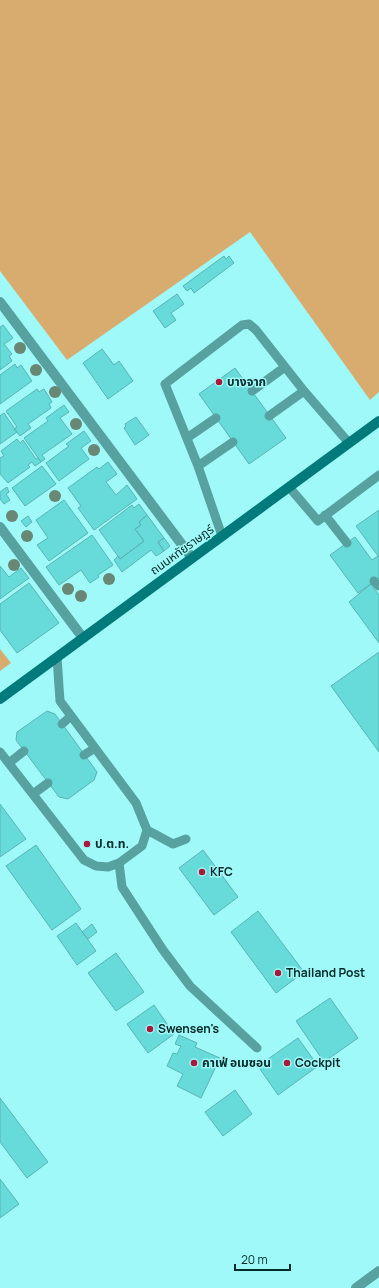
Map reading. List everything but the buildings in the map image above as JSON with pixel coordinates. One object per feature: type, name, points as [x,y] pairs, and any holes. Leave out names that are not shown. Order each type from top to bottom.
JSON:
[{"type":"main road","name":"ถนนหทัยราษฎร์","points":[[0,699],[379,421]]},
{"type":"street","points":[[0,302],[192,558]]},
{"type":"street","points":[[0,527],[83,638]]},
{"type":"street","points":[[356,1288],[379,1271]]},
{"type":"lane","points":[[222,536],[198,466],[165,384],[242,325],[249,324],[256,330],[304,392],[349,443]]},
{"type":"lane","points":[[252,391],[285,367]]},
{"type":"lane","points":[[269,416],[304,392]]},
{"type":"lane","points":[[187,438],[216,418]]},
{"type":"lane","points":[[198,466],[233,442]]},
{"type":"lane","points":[[289,487],[318,521],[379,475]]},
{"type":"lane","points":[[325,515],[347,543]]},
{"type":"lane","points":[[0,752],[84,860],[96,866],[108,867],[119,863],[142,846],[147,830],[136,803],[60,701],[57,657]]},
{"type":"lane","points":[[62,724],[71,716]]},
{"type":"lane","points":[[84,756],[95,748]]},
{"type":"lane","points":[[9,762],[24,751]]},
{"type":"lane","points":[[33,794],[48,783]]},
{"type":"lane","points":[[147,830],[173,844],[186,840]]},
{"type":"lane","points":[[119,863],[122,887],[163,950],[190,986],[257,1048]]},
{"type":"shaded area","points":[[0,0],[379,0],[379,392],[370,400],[250,232],[67,360],[0,271]]},
{"type":"shaded area","points":[[0,649],[11,663],[0,671]]},
{"type":"place","name":"บางจาก","points":[[219,382]]},
{"type":"place","name":"ป.ต.ท.","points":[[87,844]]},
{"type":"place","name":"KFC","points":[[202,872]]},
{"type":"place","name":"Thailand Post","points":[[278,973]]},
{"type":"place","name":"Swensen's","points":[[150,1029]]},
{"type":"place","name":"คาเฟ่ อเมซอน","points":[[194,1063]]},
{"type":"place","name":"Cockpit","points":[[287,1063]]}]
